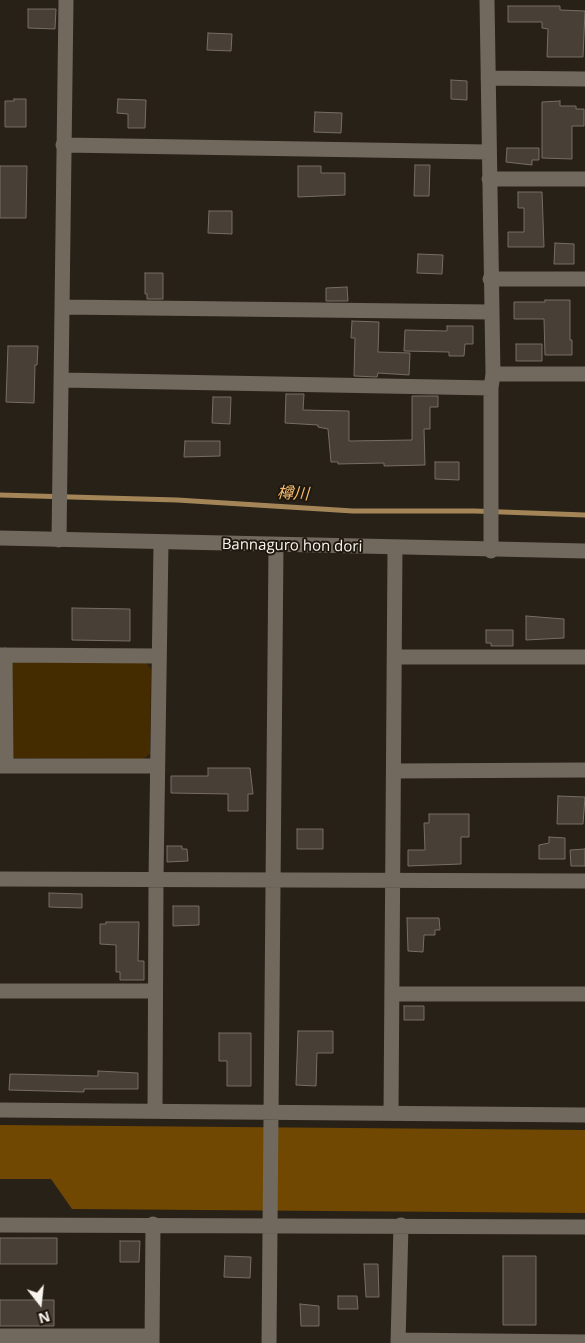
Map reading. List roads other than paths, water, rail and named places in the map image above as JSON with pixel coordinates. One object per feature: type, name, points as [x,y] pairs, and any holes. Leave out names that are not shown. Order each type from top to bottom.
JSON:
[{"type":"street","points":[[59,540],[66,0]]},
{"type":"street","points":[[487,0],[492,381],[491,551]]},
{"type":"street","points":[[488,78],[585,79]]},
{"type":"street","points":[[63,145],[488,152]]},
{"type":"street","points":[[489,179],[585,179]]},
{"type":"street","points":[[490,279],[585,279]]},
{"type":"street","points":[[62,307],[490,312]]},
{"type":"street","points":[[62,380],[492,381],[585,374]]},
{"type":"street","name":"Bannaguro hon dori","points":[[0,538],[491,551],[585,551]]},
{"type":"street","points":[[156,1111],[156,879],[160,542]]},
{"type":"street","points":[[269,1343],[275,880],[276,546]]},
{"type":"street","points":[[391,1113],[395,548]]},
{"type":"street","points":[[157,766],[3,766],[2,655],[159,656]]},
{"type":"street","points":[[395,657],[585,657]]},
{"type":"street","points":[[394,770],[585,770]]},
{"type":"street","points":[[0,879],[585,881]]},
{"type":"street","points":[[0,991],[156,991]]},
{"type":"street","points":[[393,994],[585,994]]},
{"type":"street","points":[[0,1110],[585,1115]]},
{"type":"street","points":[[0,1336],[152,1340],[153,1224]]},
{"type":"street","points":[[0,1225],[270,1224],[585,1227]]},
{"type":"street","points":[[401,1225],[398,1342],[585,1342]]},
{"type":"waterway","name":"樽川","points":[[0,495],[177,500],[353,511],[475,511],[585,515]]}]
